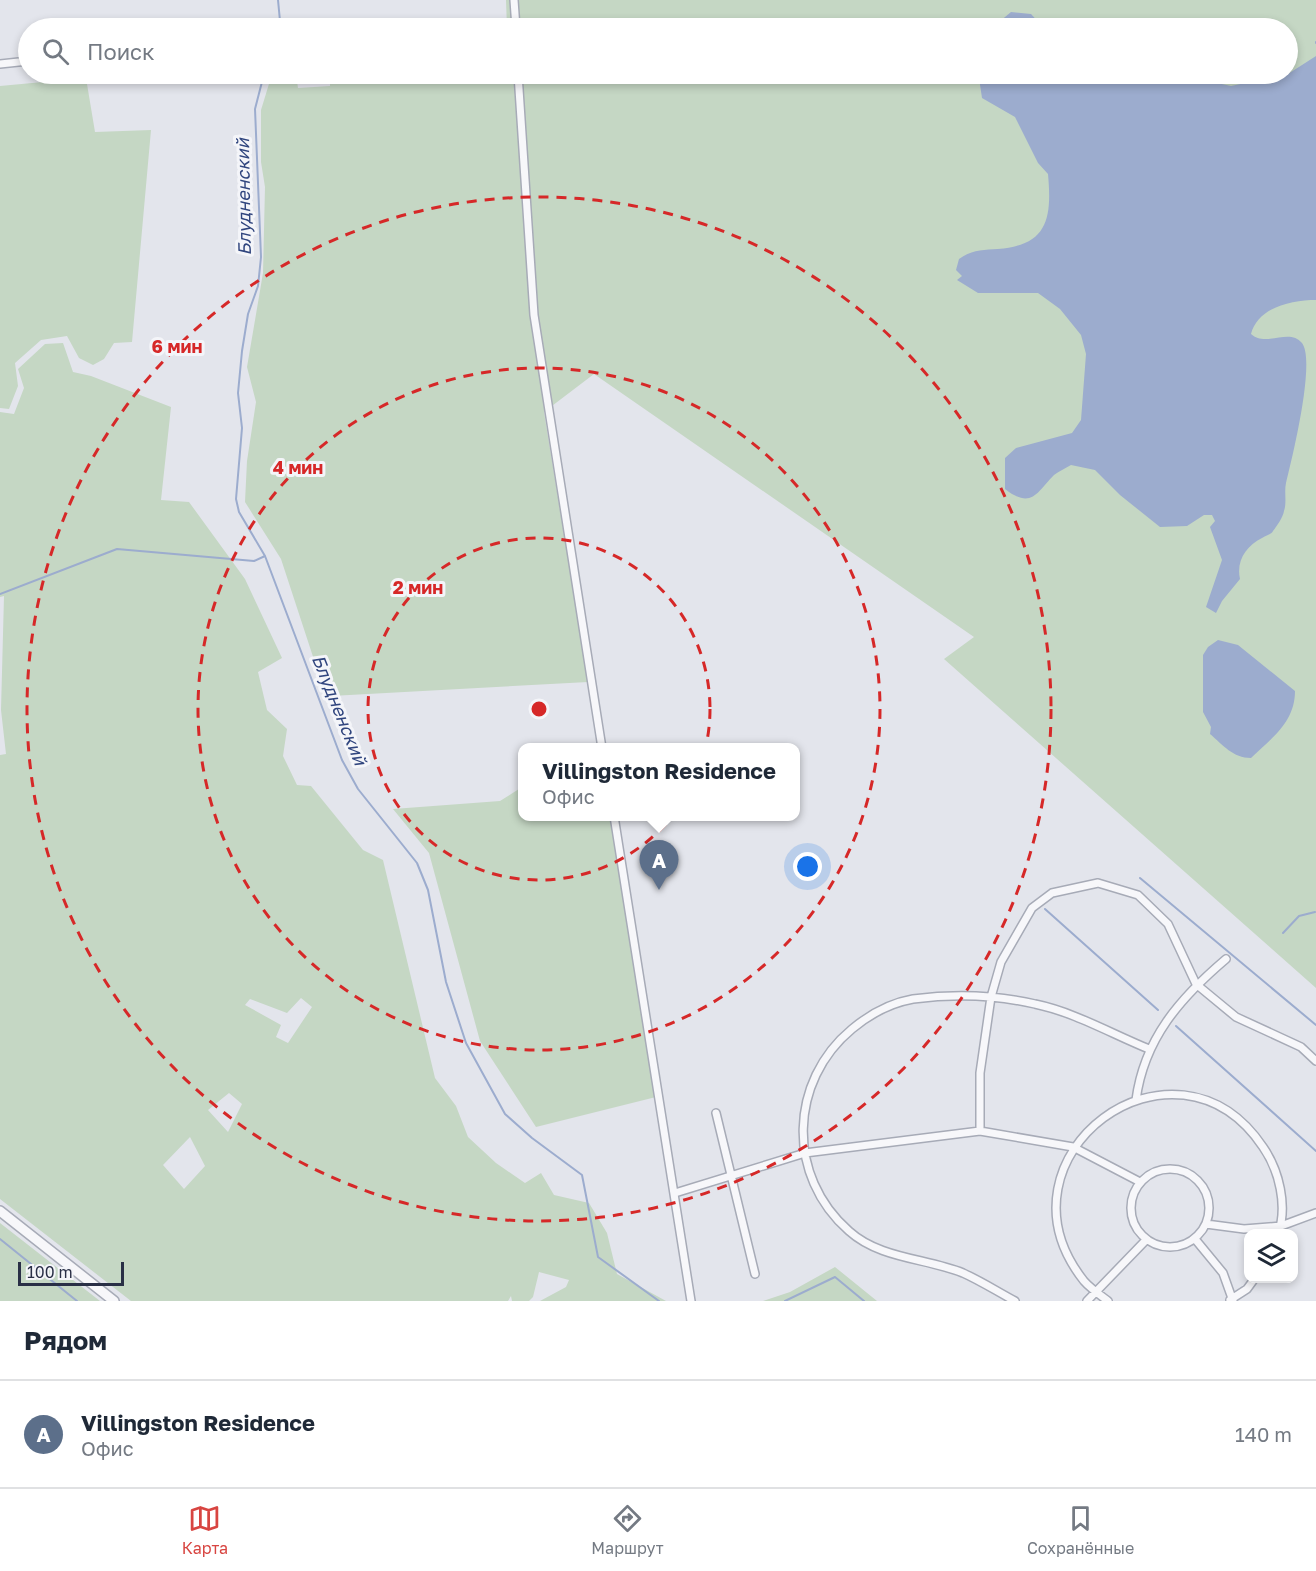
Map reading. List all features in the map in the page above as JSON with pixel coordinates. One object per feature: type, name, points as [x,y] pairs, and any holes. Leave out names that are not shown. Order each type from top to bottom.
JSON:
[{"type":"street","points":[[514,0],[515,18]]},
{"type":"street","points":[[0,64],[18,62]]},
{"type":"street","points":[[519,84],[534,315],[602,743]]},
{"type":"street","points":[[615,821],[691,1301]]},
{"type":"street","points":[[980,1131],[980,1073],[991,996],[1001,962],[1032,908],[1052,893],[1098,883],[1138,895],[1168,924],[1196,984],[1236,1017],[1301,1047],[1316,1060]]},
{"type":"street","points":[[1136,1100],[1140,1075],[1149,1049],[1173,1010],[1196,984],[1226,959]]},
{"type":"street","points":[[1015,1301],[963,1274],[874,1248],[849,1232],[823,1203],[805,1153],[802,1119],[811,1084],[836,1042],[872,1013],[912,999],[991,996],[1037,1004],[1149,1049]]},
{"type":"street","points":[[1108,1301],[1085,1282],[1065,1251],[1057,1216],[1059,1181],[1073,1147],[1096,1121],[1125,1103],[1159,1095],[1193,1097],[1225,1109],[1252,1130],[1271,1159],[1281,1192],[1279,1229]]},
{"type":"street","points":[[716,1113],[729,1176],[755,1274]]},
{"type":"street","points":[[675,1193],[805,1153],[980,1131],[1073,1147],[1140,1182]]},
{"type":"street","points":[[1163,1169],[1176,1169],[1188,1173],[1199,1181],[1206,1191],[1209,1204],[1206,1224],[1195,1239],[1183,1245],[1170,1248],[1157,1246],[1146,1240],[1131,1218],[1130,1205],[1133,1193],[1150,1173],[1163,1169]]},
{"type":"street","points":[[0,1211],[114,1301]]},
{"type":"street","points":[[1281,1229],[1316,1213]]},
{"type":"street","points":[[1206,1224],[1262,1229]]},
{"type":"street","points":[[1195,1239],[1223,1273],[1232,1300],[1251,1283]]},
{"type":"street","points":[[1087,1301],[1146,1240]]},
{"type":"green space","points":[[506,0],[1316,0],[1316,988],[944,659],[974,637],[594,374],[544,412],[588,682],[331,696],[319,675],[281,559],[245,502],[247,461],[256,402],[247,367],[263,273],[265,187],[261,162],[261,110],[269,84],[297,84],[298,88],[330,86],[330,84],[1298,84],[1298,18],[507,18]]},
{"type":"green space","points":[[87,84],[95,132],[151,130],[132,342],[114,343],[104,359],[93,365],[79,358],[67,336],[41,340],[15,363],[18,386],[9,409],[0,408],[0,86]]},
{"type":"green space","points":[[63,343],[73,372],[91,376],[171,407],[161,500],[189,502],[245,579],[282,658],[258,672],[267,710],[287,729],[283,756],[297,785],[311,786],[363,850],[383,860],[435,1078],[456,1106],[468,1137],[496,1163],[525,1183],[541,1173],[554,1195],[589,1203],[607,1233],[617,1274],[666,1301],[540,1301],[566,1287],[569,1280],[539,1272],[533,1297],[529,1301],[512,1301],[511,1296],[508,1301],[131,1301],[0,1199],[0,755],[6,754],[1,710],[4,596],[0,597],[0,412],[14,414],[24,388],[18,369],[45,344]],"holes":[[[301,998],[312,1007],[288,1043],[276,1037],[281,1025],[245,1005],[250,999],[287,1013]],[[229,1093],[242,1104],[228,1132],[208,1110]],[[190,1137],[205,1166],[184,1189],[163,1165]]]},
{"type":"green space","points":[[518,790],[518,821],[611,821],[656,1097],[536,1127],[480,1041],[429,853],[393,809],[500,801]]},
{"type":"green space","points":[[0,1223],[100,1301],[0,1301]]},
{"type":"green space","points":[[835,1267],[877,1301],[763,1301],[790,1292]]},
{"type":"water","points":[[1011,12],[1031,14],[1035,18],[1004,18]]},
{"type":"water","points":[[1316,56],[1316,300],[1287,304],[1268,311],[1255,325],[1251,334],[1263,339],[1291,337],[1302,343],[1306,353],[1305,389],[1286,483],[1285,508],[1281,519],[1272,532],[1256,541],[1247,550],[1241,560],[1240,579],[1222,601],[1216,613],[1206,607],[1222,560],[1210,527],[1215,521],[1212,515],[1204,515],[1187,526],[1160,527],[1120,495],[1095,470],[1071,465],[1054,475],[1038,492],[1028,498],[1014,495],[1005,489],[1005,458],[1016,448],[1072,433],[1081,420],[1086,354],[1081,335],[1060,309],[1038,293],[978,293],[957,280],[962,276],[956,270],[959,259],[964,256],[977,251],[1015,246],[1037,235],[1047,216],[1049,204],[1048,174],[1038,163],[1015,117],[982,98],[980,84],[1222,84],[1231,86],[1298,84],[1298,68]]},
{"type":"water","points":[[1218,640],[1238,645],[1295,691],[1294,702],[1287,721],[1251,758],[1239,756],[1210,734],[1211,727],[1203,712],[1203,655],[1208,647]]},
{"type":"waterway","name":"Блудненский","points":[[278,0],[280,18]]},
{"type":"waterway","name":"Блудненский","points":[[261,84],[255,109],[261,257],[258,286],[248,314],[238,393],[242,428],[236,499],[239,512],[265,556],[342,760],[358,789],[417,863],[428,890],[446,982],[466,1043],[505,1114],[532,1138],[582,1175],[598,1257],[659,1301]]},
{"type":"waterway","points":[[0,594],[117,549],[254,561],[265,556]]},
{"type":"waterway","points":[[1140,878],[1316,1025]]},
{"type":"waterway","points":[[1045,909],[1158,1010]]},
{"type":"waterway","points":[[1283,933],[1299,916],[1315,912]]},
{"type":"waterway","points":[[1176,1026],[1316,1151]]},
{"type":"waterway","points":[[0,1239],[77,1301]]},
{"type":"waterway","name":"Блудненский","points":[[785,1301],[835,1277],[864,1301]]},
{"type":"place","name":"Villingston Residence","points":[[659,890]]}]
